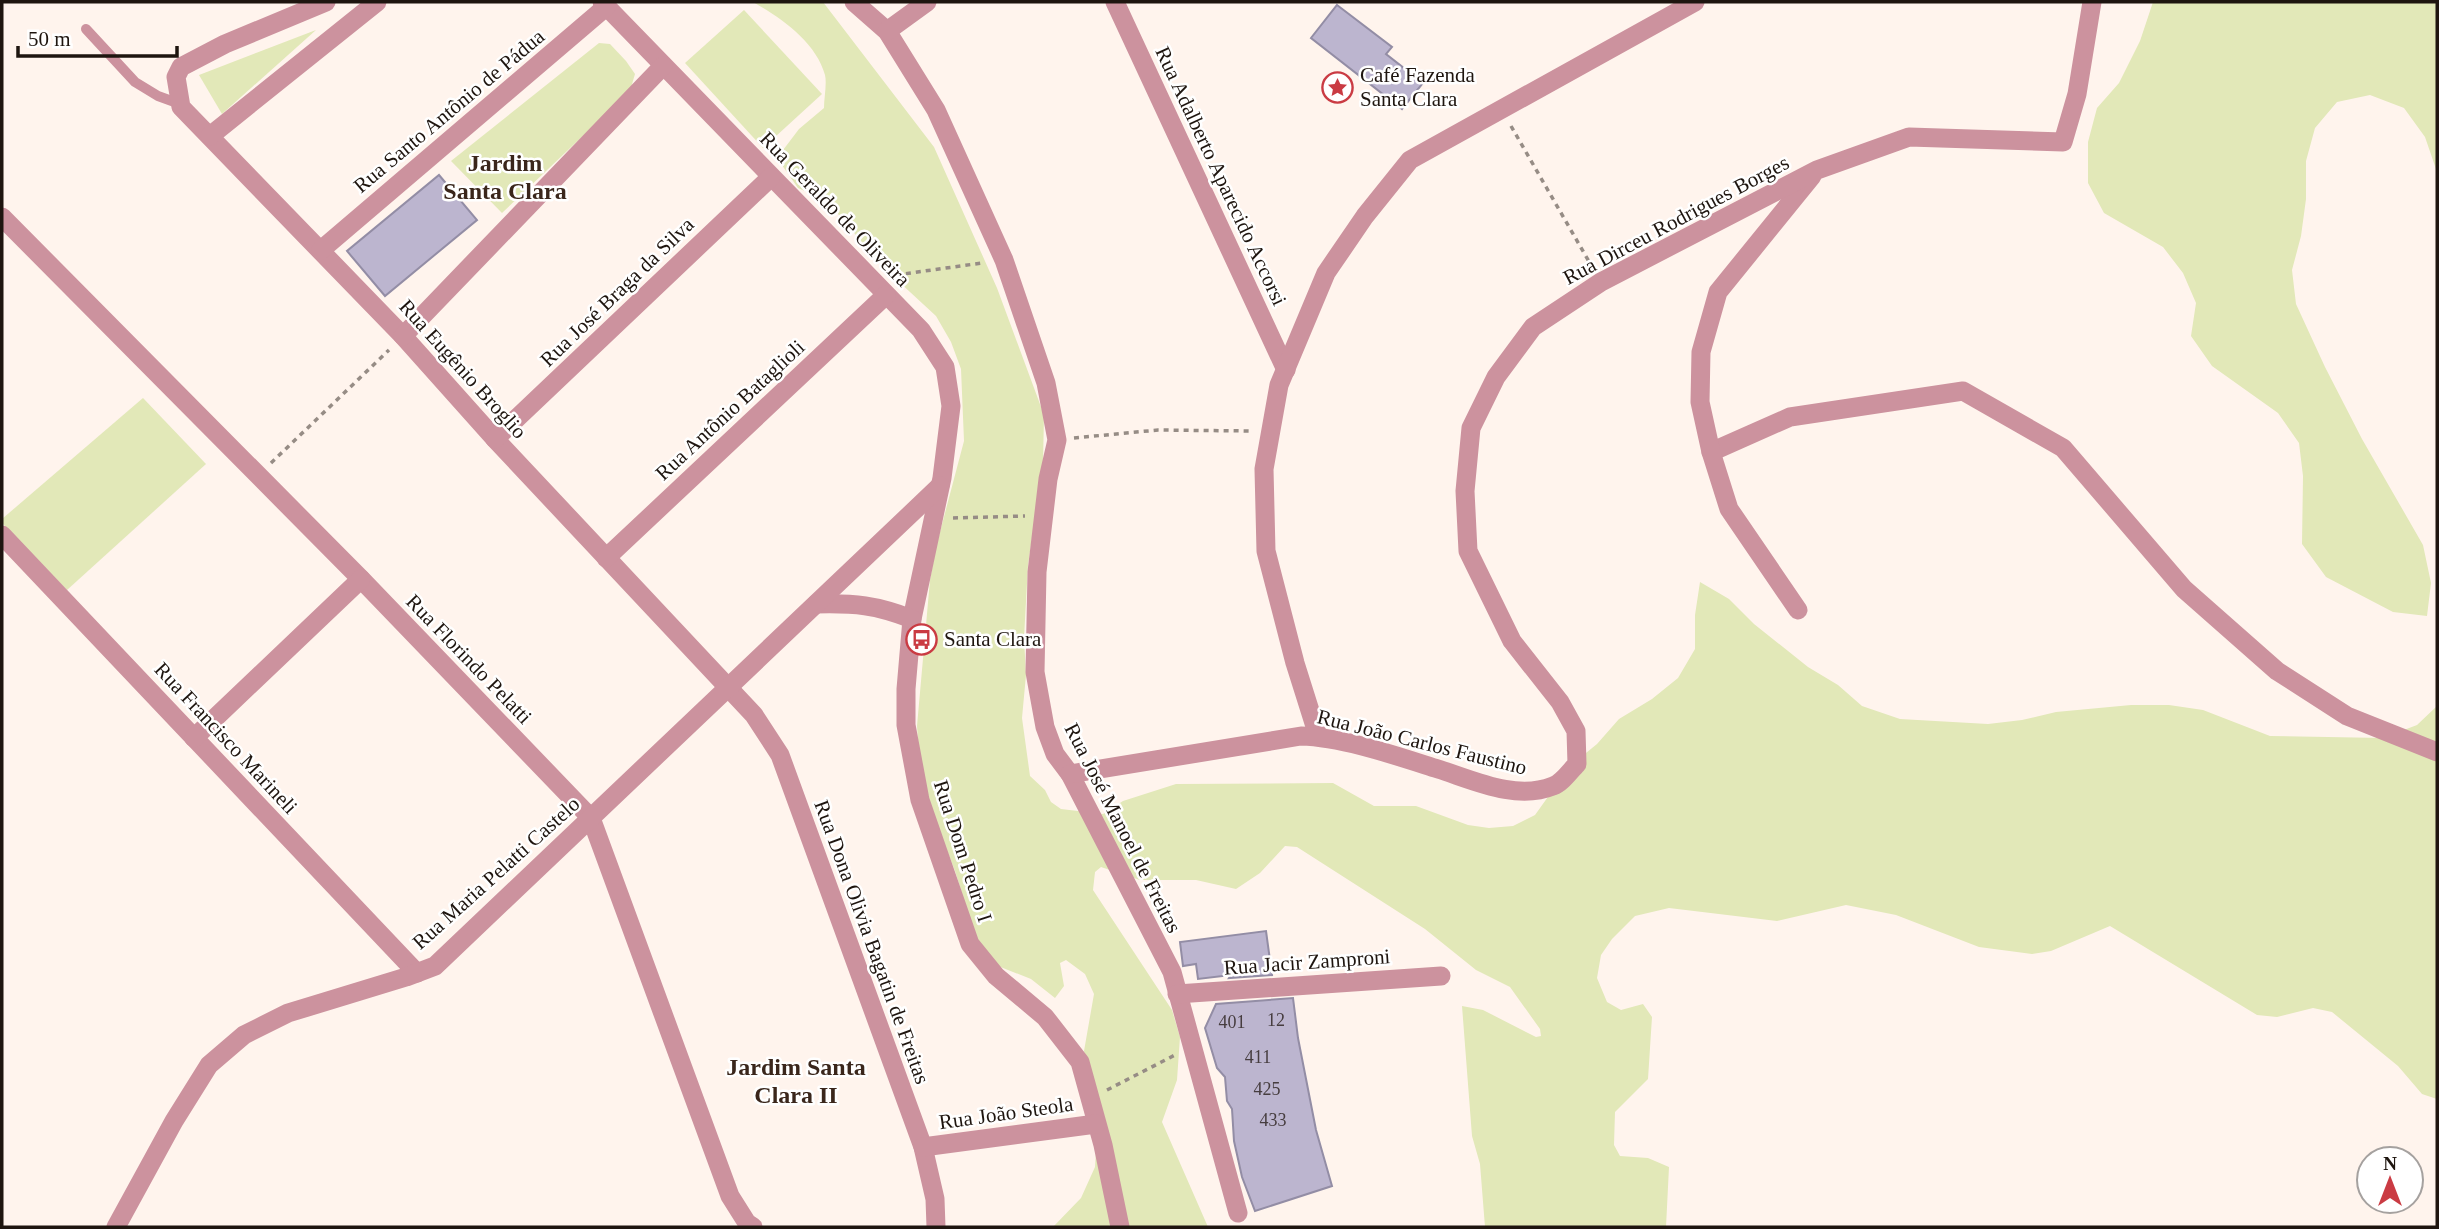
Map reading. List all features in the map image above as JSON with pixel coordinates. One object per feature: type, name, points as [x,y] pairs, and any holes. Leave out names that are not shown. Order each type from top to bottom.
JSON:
[{"type":"street","points":[[180,104],[176,77],[181,66],[326,2]]},
{"type":"street","points":[[210,135],[377,2]]},
{"type":"street","name":"Rua José Manoel de Freitas","points":[[854,2],[887,31],[936,110],[1004,260],[1046,383],[1057,440],[1048,479],[1037,572],[1035,672],[1045,727],[1055,754],[1070,774],[1172,972],[1238,1213]]},
{"type":"street","points":[[887,31],[927,2]]},
{"type":"street","name":"Rua Adalberto Aparecido Accorsi","points":[[1115,2],[1286,370]]},
{"type":"street","points":[[1318,736],[1295,663],[1266,551],[1264,469],[1279,385],[1326,273],[1365,216],[1410,160],[1695,2]]},
{"type":"street","name":"Rua Dirceu Rodrigues Borges","points":[[1556,786],[1577,764],[1576,731],[1560,702],[1512,641],[1468,551],[1465,491],[1471,428],[1496,377],[1533,327],[1601,282],[1817,170],[1909,136],[2063,142],[2077,94],[2092,2]]},
{"type":"street","name":"Rua Geraldo de Oliveira","points":[[605,4],[921,330],[945,367],[951,406],[940,486]]},
{"type":"street","name":"Rua Santo Antônio de Pádua","points":[[321,250],[605,4]]},
{"type":"street","points":[[403,336],[663,65]]},
{"type":"street","name":"Rua Eugênio Broglio","points":[[180,104],[403,336],[495,439],[728,688]]},
{"type":"street","points":[[1798,610],[1729,509],[1711,452],[1700,402],[1701,352],[1718,292],[1817,170]]},
{"type":"street","name":"Rua José Braga da Silva","points":[[495,439],[771,177]]},
{"type":"street","name":"Rua Florindo Pelatti","points":[[2,218],[259,475],[591,818],[730,1196],[747,1223],[753,1227]]},
{"type":"street","name":"Rua Antônio Bataglioli","points":[[606,558],[886,295]]},
{"type":"street","points":[[1711,452],[1790,417],[1963,391],[2063,448],[2184,589],[2277,671],[2347,716],[2437,752]]},
{"type":"street","name":"Rua Dom Pedro I","points":[[940,486],[912,619],[906,689],[906,725],[911,761],[932,840],[970,944],[996,975],[1045,1017],[1080,1062],[1120,1227]]},
{"type":"street","name":"Rua Maria Pelatti Castelo","points":[[116,1227],[174,1121],[209,1065],[244,1035],[288,1013],[435,966],[940,486]]},
{"type":"street","name":"Rua Francisco Marineli","points":[[2,534],[417,973]]},
{"type":"street","points":[[194,738],[361,579]]},
{"type":"street","points":[[816,604],[852,603],[881,607],[912,619]]},
{"type":"street","name":"Rua Dona Olivia Bagatin de Freitas","points":[[728,688],[754,715],[780,755],[923,1147],[935,1199],[936,1227]]},
{"type":"street","name":"Rua João Carlos Faustino","points":[[1070,774],[1301,736],[1318,736],[1503,789],[1530,792],[1556,786]]},
{"type":"street","name":"Rua Jacir Zamproni","points":[[1177,994],[1441,975]]},
{"type":"street","name":"Rua João Steola","points":[[923,1147],[1096,1124]]},
{"type":"lane","points":[[86,29],[135,82],[158,96],[180,104]]},
{"type":"path","points":[[1501,109],[1601,282]]},
{"type":"path","points":[[870,278],[1004,260]]},
{"type":"path","points":[[259,475],[403,336]]},
{"type":"path","points":[[1057,440],[1158,430],[1271,431]]},
{"type":"path","points":[[933,519],[1044,515]]},
{"type":"path","points":[[1109,1090],[1167,1060]]},
{"type":"green space","points":[[753,2],[823,2],[934,147],[997,288],[1044,415],[1043,463],[1028,565],[1024,638],[1026,675],[1022,718],[1030,776],[1045,790],[1051,802],[1061,809],[1103,814],[1123,801],[1176,784],[1333,783],[1374,806],[1416,806],[1468,825],[1489,828],[1513,826],[1535,815],[1570,766],[1597,744],[1619,719],[1652,699],[1678,678],[1695,649],[1695,615],[1700,582],[1729,599],[1754,624],[1808,667],[1838,685],[1862,706],[1900,719],[1988,724],[2056,712],[2131,705],[2169,705],[2203,710],[2270,736],[2383,738],[2417,725],[2437,706],[2437,1099],[2422,1094],[2398,1066],[2332,1012],[2313,1008],[2277,1017],[2257,1015],[2110,926],[2051,951],[2032,954],[1979,947],[1896,915],[1846,905],[1777,921],[1669,908],[1635,916],[1612,939],[1601,955],[1597,978],[1607,1002],[1621,1010],[1643,1004],[1652,1017],[1648,1079],[1615,1112],[1614,1145],[1620,1156],[1648,1158],[1669,1167],[1666,1227],[1485,1227],[1480,1164],[1472,1136],[1462,1006],[1483,1010],[1536,1037],[1541,1036],[1540,1029],[1510,987],[1476,970],[1425,929],[1297,847],[1285,846],[1260,873],[1236,889],[1196,880],[1140,880],[1101,867],[1095,872],[1093,890],[1172,1010],[1180,1037],[1177,1080],[1162,1122],[1208,1227],[1053,1227],[1081,1198],[1095,1167],[1098,1121],[1084,1051],[1094,994],[1085,974],[1066,960],[1060,963],[1064,986],[1055,998],[1031,979],[998,966],[977,941],[955,871],[934,817],[920,765],[917,726],[930,580],[964,441],[961,369],[951,342],[936,316],[884,268],[827,201],[798,188],[777,158],[799,129],[824,108],[825,75],[806,42],[786,23]]},
{"type":"green space","points":[[2153,2],[2437,2],[2437,172],[2425,137],[2404,108],[2370,95],[2337,102],[2315,128],[2306,161],[2306,199],[2301,236],[2292,270],[2296,304],[2325,367],[2362,439],[2423,545],[2431,583],[2427,616],[2393,612],[2326,577],[2302,544],[2303,476],[2299,443],[2278,413],[2212,366],[2191,336],[2196,303],[2183,273],[2163,247],[2104,213],[2088,183],[2088,142],[2097,108],[2119,83],[2140,41]]},
{"type":"green space","points":[[744,10],[822,94],[763,148],[685,63]]},
{"type":"green space","points":[[316,30],[222,114],[199,75]]},
{"type":"green space","points":[[599,43],[610,44],[635,74],[630,91],[502,213],[451,161]]},
{"type":"green space","points":[[143,398],[206,464],[67,590],[2,523],[2,519]]},
{"type":"building","points":[[1337,5],[1392,47],[1386,54],[1423,83],[1402,109],[1311,38]]},
{"type":"building","points":[[439,175],[477,220],[385,296],[347,251]]},
{"type":"building","points":[[1266,931],[1272,975],[1229,978],[1231,975],[1198,979],[1196,964],[1183,966],[1180,942]]},
{"type":"building","points":[[1293,998],[1316,1130],[1332,1186],[1255,1211],[1242,1177],[1225,1077],[1217,1068],[1205,1028],[1216,1004]]},
{"type":"place","name":"Café Fazenda Santa Clara","points":[[1337,87]]},
{"type":"place","name":"Santa Clara","points":[[921,639]]},
{"type":"district","name":"Jardim Santa Clara","points":[[505,177]]},
{"type":"district","name":"Jardim Santa Clara II","points":[[796,1081]]}]
